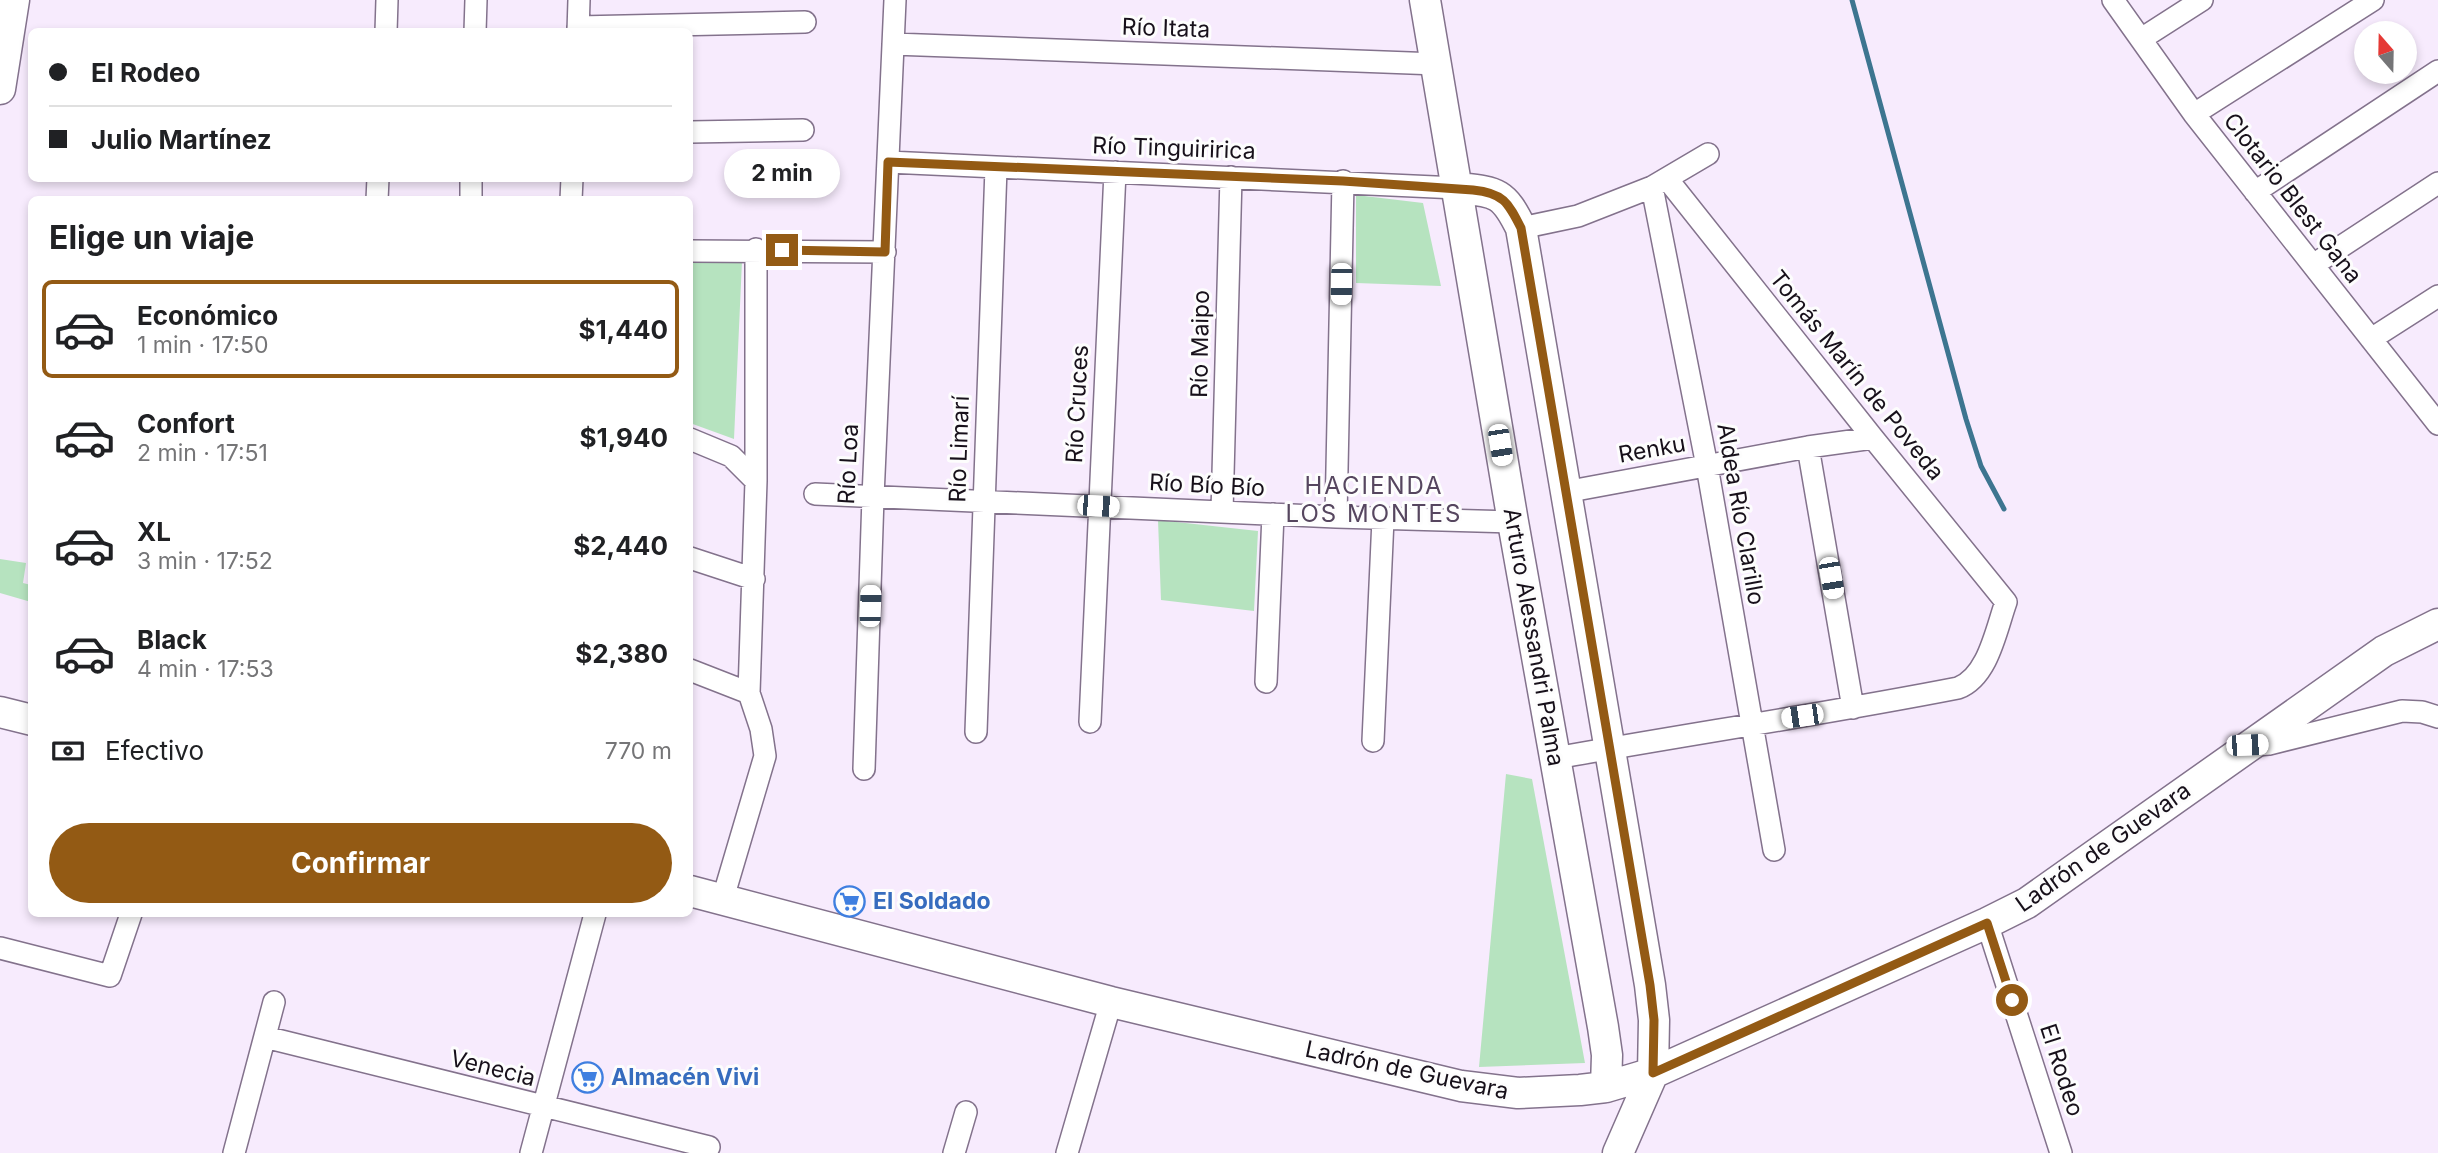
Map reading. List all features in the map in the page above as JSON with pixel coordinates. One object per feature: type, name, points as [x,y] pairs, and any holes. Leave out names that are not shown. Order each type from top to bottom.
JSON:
[{"type":"street","points":[[0,89],[14,0]]},
{"type":"street","points":[[386,28],[387,0]]},
{"type":"street","points":[[475,28],[476,0]]},
{"type":"street","points":[[578,28],[579,0]]},
{"type":"street","name":"Río Loa","points":[[864,769],[895,0]]},
{"type":"street","name":"Arturo Alessandri Palma","points":[[1425,0],[1513,522],[1603,1027],[1607,1055],[1593,1088]]},
{"type":"street","name":"Clotario Blest Gana","points":[[2113,0],[2194,114],[2371,339],[2435,415]]},
{"type":"street","points":[[2141,39],[2202,0]]},
{"type":"street","points":[[2194,114],[2373,0]]},
{"type":"street","points":[[610,28],[805,22]]},
{"type":"street","name":"Río Itata","points":[[894,44],[1437,64]]},
{"type":"street","points":[[2255,192],[2438,71]]},
{"type":"street","points":[[693,132],[803,130]]},
{"type":"street","points":[[1521,228],[1578,215],[1660,184],[1708,154]]},
{"type":"street","name":"Río Tinguiririca","points":[[888,162],[1457,188]]},
{"type":"street","name":"Río Limarí","points":[[976,732],[996,167]]},
{"type":"street","name":"Río Cruces","points":[[1090,722],[1115,172]]},
{"type":"street","name":"Río Maipo","points":[[1222,512],[1231,177]]},
{"type":"street","points":[[1336,517],[1343,181]]},
{"type":"street","points":[[2313,265],[2438,183]]},
{"type":"street","name":"Tomás Marín de Poveda","points":[[1660,184],[1873,438],[2006,602],[1979,673],[1967,685],[1853,708]]},
{"type":"street","name":"Aldea Río Clarillo","points":[[1660,184],[1774,850]]},
{"type":"street","points":[[1457,188],[1489,191],[1502,198],[1511,208],[1521,228],[1650,985],[1654,1020],[1653,1073],[1619,1150]]},
{"type":"street","points":[[693,251],[756,249],[885,252]]},
{"type":"street","points":[[723,898],[765,756],[761,729],[749,692],[756,481],[756,249]]},
{"type":"street","points":[[2371,339],[2438,296]]},
{"type":"street","name":"Renku","points":[[1564,492],[1808,447],[1873,438]]},
{"type":"street","points":[[693,440],[731,456],[756,481]]},
{"type":"street","points":[[1556,758],[1853,708],[1808,447]]},
{"type":"street","name":"Río Bío Bío","points":[[815,494],[1383,519],[1513,522]]},
{"type":"street","points":[[1266,682],[1273,514]]},
{"type":"street","points":[[1373,741],[1383,519]]},
{"type":"street","points":[[693,559],[754,579]]},
{"type":"street","name":"Ladrón de Guevara","points":[[693,892],[1111,1002],[1461,1086],[1518,1093],[1593,1088],[1653,1073],[2027,903],[2384,650],[2438,624]]},
{"type":"street","points":[[693,671],[749,692]]},
{"type":"street","points":[[2247,745],[2269,744],[2402,710],[2423,712],[2438,718]]},
{"type":"street","points":[[0,712],[28,719]]},
{"type":"street","points":[[0,948],[110,976],[130,917]]},
{"type":"street","points":[[531,1153],[594,917]]},
{"type":"street","name":"El Rodeo","points":[[1987,923],[2061,1153]]},
{"type":"street","points":[[234,1153],[274,1002]]},
{"type":"street","points":[[1067,1153],[1111,1002]]},
{"type":"street","name":"Venecia","points":[[265,1037],[709,1147]]},
{"type":"street","points":[[1593,1088],[1616,1121],[1619,1150]]},
{"type":"street","points":[[954,1153],[966,1112]]},
{"type":"green space","points":[[1356,195],[1423,203],[1441,286],[1356,283]]},
{"type":"green space","points":[[742,261],[734,439],[693,424],[693,263]]},
{"type":"green space","points":[[1158,520],[1258,531],[1254,611],[1161,600]]},
{"type":"green space","points":[[0,559],[26,563],[23,583],[28,584],[28,601],[0,593]]},
{"type":"green space","points":[[1506,774],[1532,779],[1585,1063],[1479,1067]]},
{"type":"waterway","points":[[1852,0],[1966,419],[1981,466],[2004,509]]},
{"type":"place","name":"El Soldado","points":[[850,901]]},
{"type":"place","name":"Almacén Vivi","points":[[588,1077]]},
{"type":"district","name":"HACIENDA LOS MONTES","points":[[1374,500]]},
{"type":"route","points":[[782,250],[885,252],[888,162],[1366,182],[1489,191],[1502,198],[1511,208],[1521,228],[1650,985],[1654,1020],[1653,1073],[1987,923],[2012,1000]]}]
